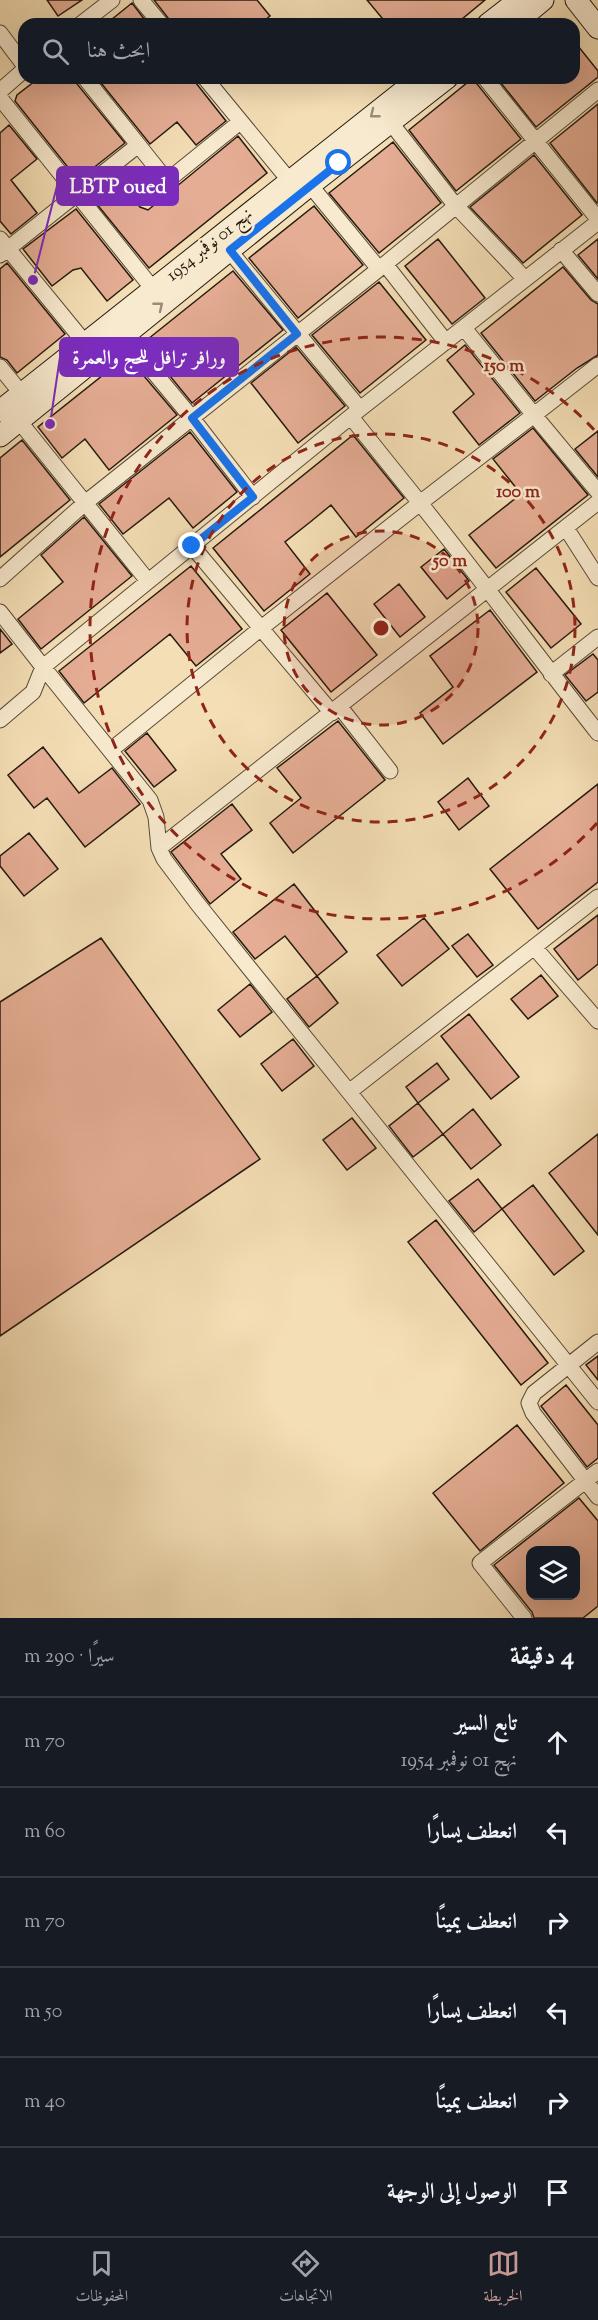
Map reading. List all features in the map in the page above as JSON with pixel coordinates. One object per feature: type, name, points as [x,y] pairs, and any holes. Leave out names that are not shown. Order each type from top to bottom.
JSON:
[{"type":"main road","points":[[496,18],[519,0]]},
{"type":"main road","points":[[521,18],[543,0]]},
{"type":"main road","points":[[576,0],[598,28]]},
{"type":"main road","points":[[594,0],[598,5]]},
{"type":"main road","name":"نهج 01 نوفمبر 1954","points":[[9,416],[123,335],[310,185],[333,157],[413,84]]},
{"type":"main road","name":"نهج 01 نوفمبر 1954","points":[[0,436],[21,393],[289,180],[392,123],[440,84]]},
{"type":"street","points":[[89,18],[112,0]]},
{"type":"street","points":[[141,0],[156,18]]},
{"type":"street","points":[[0,33],[18,56]]},
{"type":"street","points":[[0,91],[18,75]]},
{"type":"street","points":[[90,84],[167,181],[240,122]]},
{"type":"street","points":[[210,84],[289,180]]},
{"type":"street","points":[[0,720],[33,692],[43,667],[598,220],[490,84]]},
{"type":"street","points":[[0,579],[85,503],[382,267],[598,90]]},
{"type":"street","points":[[0,98],[153,289]]},
{"type":"street","points":[[392,123],[455,205],[525,279]]},
{"type":"street","points":[[86,343],[3,248],[77,195],[137,146]]},
{"type":"street","points":[[310,185],[446,342]]},
{"type":"street","points":[[230,250],[297,334],[420,503],[489,589],[551,674],[598,733]]},
{"type":"street","points":[[561,250],[598,294]]},
{"type":"street","points":[[464,328],[598,492]]},
{"type":"street","points":[[123,335],[192,418],[253,497]]},
{"type":"street","points":[[111,750],[260,629],[598,365]]},
{"type":"street","points":[[0,367],[21,393]]},
{"type":"street","points":[[9,416],[85,503],[148,581]]},
{"type":"street","points":[[159,848],[598,502]]},
{"type":"street","points":[[566,528],[598,578]]},
{"type":"street","points":[[192,546],[260,629],[390,771]]},
{"type":"street","points":[[0,612],[150,800],[156,817],[159,848],[164,859],[197,903],[598,1402]]},
{"type":"street","points":[[551,674],[598,637]]},
{"type":"street","points":[[350,1092],[598,897]]},
{"type":"street","points":[[534,947],[598,1021]]},
{"type":"street","points":[[598,1342],[534,1394],[529,1403],[533,1413],[598,1497]]},
{"type":"street","points":[[524,1618],[480,1563],[598,1471]]},
{"type":"building","points":[[47,0],[82,0],[58,16]]},
{"type":"building","points":[[154,0],[257,0],[270,16],[268,18],[168,18]]},
{"type":"building","points":[[367,0],[485,0],[463,18],[382,18]]},
{"type":"building","points":[[132,3],[143,18],[113,18]]},
{"type":"building","points":[[580,48],[598,71],[598,77],[536,127],[502,84],[580,84]]},
{"type":"building","points":[[31,84],[77,84],[125,143],[78,180],[15,101],[17,95]]},
{"type":"building","points":[[102,84],[197,84],[226,121],[196,145],[177,122],[150,144]]},
{"type":"building","points":[[466,84],[477,84],[521,139],[456,191],[409,130]]},
{"type":"building","points":[[598,104],[598,202],[597,203],[550,143]]},
{"type":"building","points":[[9,125],[37,159],[11,180],[37,213],[11,234],[0,221],[0,133]]},
{"type":"building","points":[[238,136],[267,173],[149,268],[91,197],[116,177],[140,207],[148,210]]},
{"type":"building","points":[[393,142],[441,203],[379,253],[329,193]]},
{"type":"building","points":[[534,155],[582,215],[523,263],[470,207]]},
{"type":"building","points":[[314,206],[363,265],[298,318],[249,258]]},
{"type":"building","points":[[76,209],[133,280],[107,301],[81,268],[73,270],[52,286],[23,249]]},
{"type":"building","points":[[438,239],[485,298],[452,324],[405,266]]},
{"type":"building","points":[[598,239],[598,279],[578,255]]},
{"type":"building","points":[[7,263],[65,334],[17,373],[7,360],[0,357],[0,269]]},
{"type":"building","points":[[563,267],[591,300],[598,304],[598,355],[577,368],[535,401],[481,333]]},
{"type":"building","points":[[233,271],[283,330],[192,403],[143,343]]},
{"type":"building","points":[[379,282],[426,340],[360,393],[312,335]]},
{"type":"building","points":[[465,345],[520,413],[479,445],[453,412],[474,394],[447,360]]},
{"type":"building","points":[[296,347],[345,406],[298,443],[251,383]]},
{"type":"building","points":[[127,356],[177,415],[109,470],[85,439],[62,458],[38,427]]},
{"type":"building","points":[[533,428],[588,495],[496,568],[469,535],[521,494],[493,459]]},
{"type":"building","points":[[598,431],[598,477],[575,449]]},
{"type":"building","points":[[190,432],[237,492],[193,528],[169,498],[123,534],[99,504]]},
{"type":"building","points":[[353,435],[404,498],[356,537],[331,505],[285,542],[310,574],[264,611],[213,548]]},
{"type":"building","points":[[22,440],[70,500],[0,557],[0,458]]},
{"type":"building","points":[[84,517],[132,576],[41,649],[18,619],[63,582],[41,555]]},
{"type":"building","points":[[444,549],[469,581],[447,599],[421,567]]},
{"type":"building","points":[[191,566],[242,629],[196,666],[170,634],[84,703],[59,671]]},
{"type":"building","points":[[536,568],[581,624],[551,648],[506,592]]},
{"type":"building","points":[[399,584],[425,617],[400,637],[374,604]]},
{"type":"building","points":[[327,593],[377,655],[331,692],[281,630]]},
{"type":"building","points":[[490,610],[537,672],[443,744],[420,713],[453,687],[430,656]]},
{"type":"building","points":[[0,629],[12,644],[0,653]]},
{"type":"building","points":[[593,654],[598,660],[598,692],[586,701],[565,675]]},
{"type":"building","points":[[338,721],[385,780],[293,853],[270,823],[301,798],[277,768]]},
{"type":"building","points":[[147,733],[176,770],[154,787],[125,751]]},
{"type":"building","points":[[43,747],[79,793],[112,768],[140,804],[85,847],[47,798],[34,808],[8,775]]},
{"type":"building","points":[[468,778],[489,806],[459,830],[438,802]]},
{"type":"building","points":[[598,784],[598,882],[538,929],[490,869]]},
{"type":"building","points":[[232,804],[252,830],[221,854],[241,879],[210,904],[171,852]]},
{"type":"building","points":[[29,833],[58,869],[24,896],[0,866],[0,856]]},
{"type":"building","points":[[294,884],[347,952],[317,976],[285,936],[255,959],[233,932]]},
{"type":"building","points":[[598,915],[598,964],[578,980],[554,949]]},
{"type":"building","points":[[424,918],[449,949],[402,986],[377,955]]},
{"type":"building","points":[[468,934],[493,965],[477,977],[452,946]]},
{"type":"building","points":[[101,938],[260,1159],[0,1336],[0,1002]]},
{"type":"building","points":[[541,975],[558,996],[528,1019],[511,999]]},
{"type":"building","points":[[317,976],[338,1003],[309,1027],[287,999]]},
{"type":"building","points":[[250,984],[272,1012],[240,1037],[218,1010]]},
{"type":"building","points":[[469,1014],[519,1077],[491,1099],[441,1036]]},
{"type":"building","points":[[293,1039],[314,1066],[282,1091],[261,1064]]},
{"type":"building","points":[[437,1063],[449,1079],[418,1103],[406,1087]]},
{"type":"building","points":[[418,1103],[443,1134],[413,1157],[389,1126]]},
{"type":"building","points":[[473,1109],[501,1145],[471,1169],[443,1134]]},
{"type":"building","points":[[352,1118],[376,1148],[347,1170],[323,1140]]},
{"type":"building","points":[[598,1134],[598,1235],[549,1173]]},
{"type":"building","points":[[478,1179],[502,1209],[474,1232],[449,1201]]},
{"type":"building","points":[[533,1185],[584,1251],[554,1275],[502,1209]]},
{"type":"building","points":[[436,1220],[548,1363],[521,1385],[408,1242]]},
{"type":"building","points":[[598,1356],[598,1380],[586,1365]]},
{"type":"building","points":[[566,1385],[598,1425],[598,1458],[587,1467],[541,1406]]},
{"type":"building","points":[[517,1425],[564,1483],[480,1551],[433,1493]]},
{"type":"building","points":[[579,1498],[598,1521],[598,1606],[583,1618],[534,1618],[532,1612],[494,1565]]},
{"type":"place","name":"LBTP oued","points":[[33,280]]},
{"type":"place","name":"ورافر ترافل للحج والعمرة","points":[[50,424]]},
{"type":"route","points":[[192,546],[253,497],[192,418],[297,334],[230,250],[339,163]]}]
